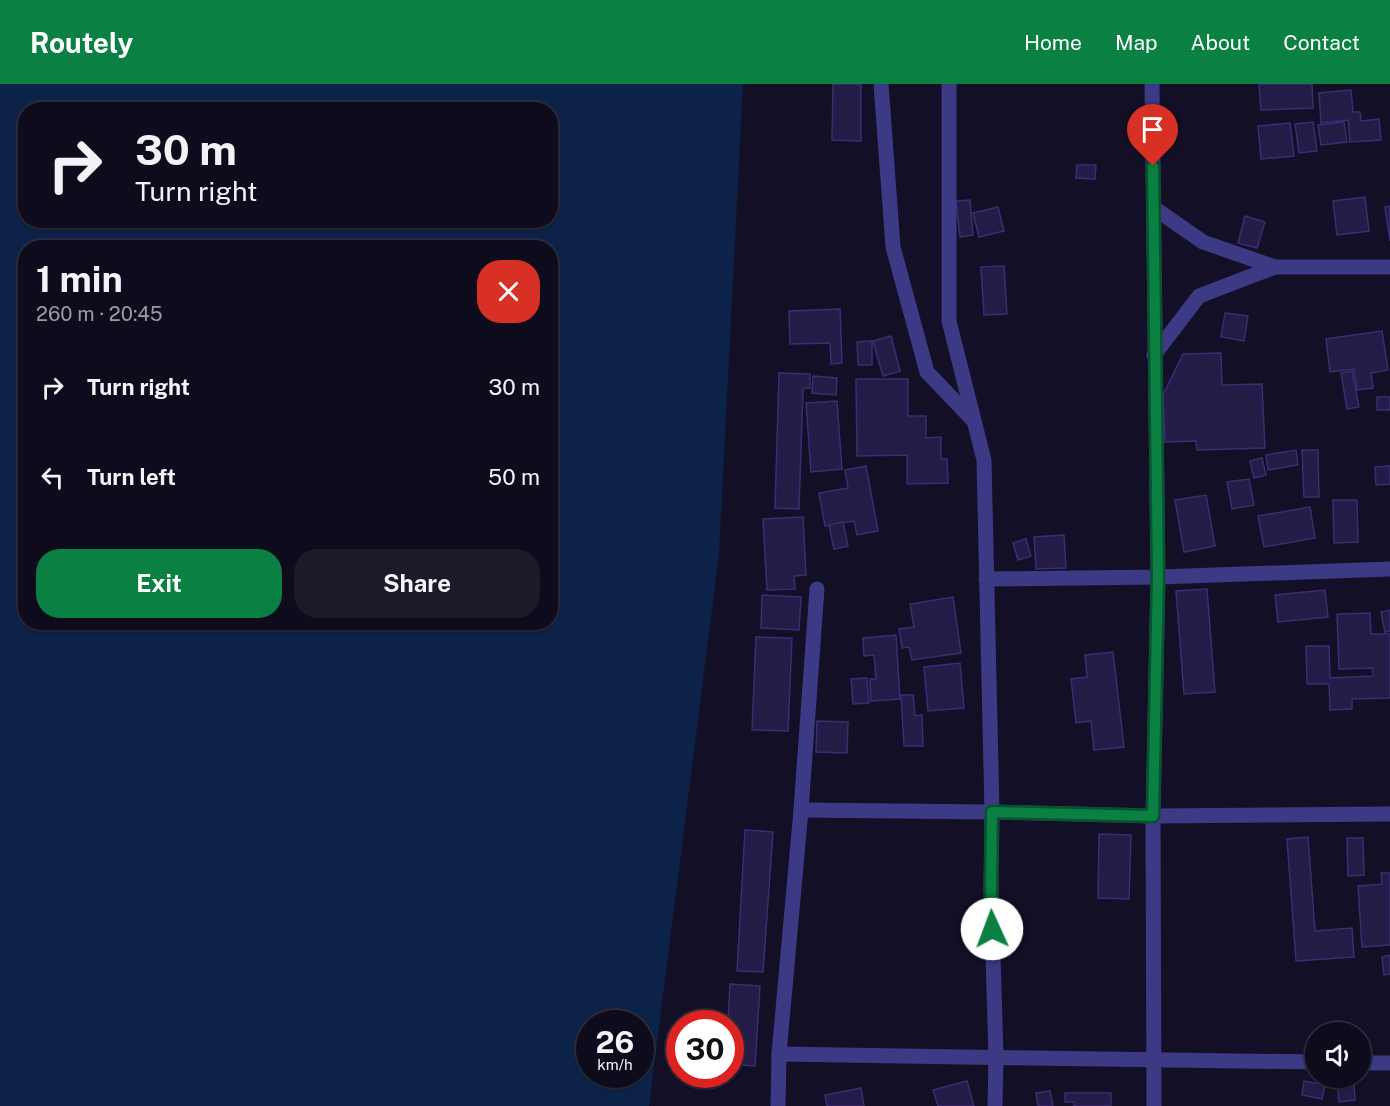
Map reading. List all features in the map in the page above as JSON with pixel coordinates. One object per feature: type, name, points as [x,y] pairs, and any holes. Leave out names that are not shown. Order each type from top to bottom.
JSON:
[{"type":"street","points":[[881,84],[893,247],[927,372],[975,423]]},
{"type":"street","points":[[949,84],[949,321],[984,460],[992,812],[995,1106]]},
{"type":"street","points":[[1152,84],[1158,577],[1153,816],[1154,1106]]},
{"type":"street","points":[[1154,208],[1203,242],[1275,267],[1390,267]]},
{"type":"street","points":[[1154,355],[1198,296],[1275,267]]},
{"type":"street","points":[[986,579],[1158,577],[1390,569]]},
{"type":"street","points":[[778,1106],[779,1054],[801,810],[817,589]]},
{"type":"street","points":[[801,810],[1153,816],[1390,814]]},
{"type":"street","points":[[779,1054],[1305,1062]]},
{"type":"street","points":[[1371,1063],[1390,1063]]},
{"type":"street","points":[[995,1084],[1004,1106]]},
{"type":"water","points":[[0,84],[743,84],[719,554],[654,1067],[654,1010],[576,1010],[576,1088],[651,1088],[649,1106],[0,1106]]},
{"type":"building","points":[[833,84],[861,84],[861,141],[832,140]]},
{"type":"building","points":[[1259,84],[1312,84],[1313,108],[1261,110]]},
{"type":"building","points":[[1351,90],[1353,112],[1360,112],[1361,121],[1379,119],[1381,140],[1350,142],[1348,120],[1321,123],[1319,93]]},
{"type":"building","points":[[1313,122],[1317,151],[1299,153],[1295,124]]},
{"type":"building","points":[[1344,122],[1347,142],[1321,145],[1318,125]]},
{"type":"building","points":[[1290,123],[1294,156],[1261,159],[1258,126]]},
{"type":"building","points":[[1077,165],[1096,165],[1095,179],[1076,178]]},
{"type":"building","points":[[1365,197],[1369,231],[1337,235],[1333,201]]},
{"type":"building","points":[[970,200],[973,235],[960,237],[956,201]]},
{"type":"building","points":[[1390,206],[1390,241],[1385,207]]},
{"type":"building","points":[[998,207],[1004,231],[979,237],[973,213]]},
{"type":"building","points":[[1245,216],[1265,222],[1257,248],[1238,243]]},
{"type":"building","points":[[1004,266],[1007,314],[984,315],[981,267]]},
{"type":"building","points":[[840,309],[842,363],[831,364],[830,343],[790,344],[789,311]]},
{"type":"building","points":[[1225,313],[1248,316],[1244,341],[1221,337]]},
{"type":"building","points":[[1382,331],[1388,370],[1371,373],[1373,388],[1357,390],[1354,369],[1330,372],[1326,339]]},
{"type":"building","points":[[891,336],[900,371],[883,376],[873,341]]},
{"type":"building","points":[[872,341],[872,365],[858,365],[857,342]]},
{"type":"building","points":[[1221,353],[1222,385],[1262,384],[1265,448],[1197,450],[1196,441],[1165,442],[1163,395],[1183,354]]},
{"type":"building","points":[[1352,371],[1359,407],[1347,409],[1341,373]]},
{"type":"building","points":[[779,373],[810,374],[810,388],[803,388],[799,509],[775,508]]},
{"type":"building","points":[[813,376],[837,378],[836,395],[812,393]]},
{"type":"building","points":[[856,379],[908,379],[908,416],[926,416],[926,438],[941,437],[941,459],[947,459],[948,483],[907,484],[907,455],[857,456]]},
{"type":"building","points":[[1377,397],[1390,397],[1390,410],[1377,410]]},
{"type":"building","points":[[837,401],[842,469],[811,472],[806,403]]},
{"type":"building","points":[[1296,450],[1298,465],[1268,470],[1266,455]]},
{"type":"building","points":[[1302,450],[1318,450],[1319,497],[1304,497]]},
{"type":"building","points":[[1262,458],[1266,475],[1254,478],[1250,461]]},
{"type":"building","points":[[866,466],[878,531],[857,535],[854,521],[825,526],[819,493],[848,488],[845,470]]},
{"type":"building","points":[[1390,466],[1390,484],[1376,485],[1375,467]]},
{"type":"building","points":[[1249,479],[1254,505],[1232,509],[1227,482]]},
{"type":"building","points":[[1206,495],[1215,546],[1184,552],[1175,500]]},
{"type":"building","points":[[1333,500],[1357,500],[1358,542],[1334,543]]},
{"type":"building","points":[[1310,507],[1315,538],[1264,547],[1258,516]]},
{"type":"building","points":[[803,517],[806,575],[794,576],[795,589],[767,590],[763,519]]},
{"type":"building","points":[[843,522],[848,546],[834,549],[829,525]]},
{"type":"building","points":[[1064,535],[1066,568],[1036,569],[1034,537]]},
{"type":"building","points":[[1026,539],[1031,556],[1018,560],[1013,543]]},
{"type":"building","points":[[1207,589],[1215,692],[1184,694],[1176,591]]},
{"type":"building","points":[[1325,590],[1328,617],[1278,622],[1275,595]]},
{"type":"building","points":[[762,595],[801,597],[799,630],[761,628]]},
{"type":"building","points":[[953,597],[961,653],[912,660],[909,647],[902,648],[899,629],[914,627],[910,604]]},
{"type":"building","points":[[1390,610],[1390,631],[1385,632],[1381,612]]},
{"type":"building","points":[[1370,613],[1371,634],[1390,634],[1390,698],[1352,699],[1352,709],[1330,710],[1329,684],[1307,684],[1306,646],[1329,646],[1330,678],[1373,676],[1373,668],[1339,669],[1337,614]]},
{"type":"building","points":[[896,635],[900,699],[871,701],[870,679],[876,679],[874,655],[864,656],[863,638]]},
{"type":"building","points":[[756,637],[792,638],[788,731],[752,730]]},
{"type":"building","points":[[1113,652],[1124,747],[1094,750],[1091,721],[1076,723],[1071,679],[1087,677],[1085,655]]},
{"type":"building","points":[[960,663],[964,708],[928,711],[924,667]]},
{"type":"building","points":[[867,678],[869,703],[853,704],[851,679]]},
{"type":"building","points":[[901,695],[913,695],[915,716],[922,715],[923,746],[904,746]]},
{"type":"building","points":[[817,721],[848,722],[847,753],[816,752]]},
{"type":"building","points":[[745,830],[773,832],[763,972],[737,971]]},
{"type":"building","points":[[1099,834],[1131,835],[1129,899],[1098,898]]},
{"type":"building","points":[[1308,837],[1315,931],[1352,928],[1354,957],[1296,961],[1287,839]]},
{"type":"building","points":[[1347,838],[1363,838],[1364,875],[1348,876]]},
{"type":"building","points":[[1381,873],[1390,873],[1390,945],[1362,947],[1358,886],[1382,884]]},
{"type":"building","points":[[1390,955],[1390,974],[1384,975],[1382,957]]},
{"type":"building","points":[[730,984],[760,986],[755,1066],[744,1065],[744,1010],[729,1010]]},
{"type":"building","points":[[967,1081],[974,1106],[938,1106],[933,1090]]},
{"type":"building","points":[[1304,1081],[1305,1088],[1324,1088],[1322,1099],[1302,1095]]},
{"type":"building","points":[[861,1088],[864,1106],[827,1106],[825,1095]]},
{"type":"building","points":[[1337,1088],[1354,1088],[1355,1100],[1339,1102]]},
{"type":"building","points":[[1050,1091],[1053,1106],[1038,1106],[1036,1093]]},
{"type":"building","points":[[1065,1093],[1111,1093],[1111,1106],[1074,1106],[1074,1102],[1065,1102]]},
{"type":"route","points":[[992,929],[992,812],[1153,816],[1158,577],[1153,166]]}]
